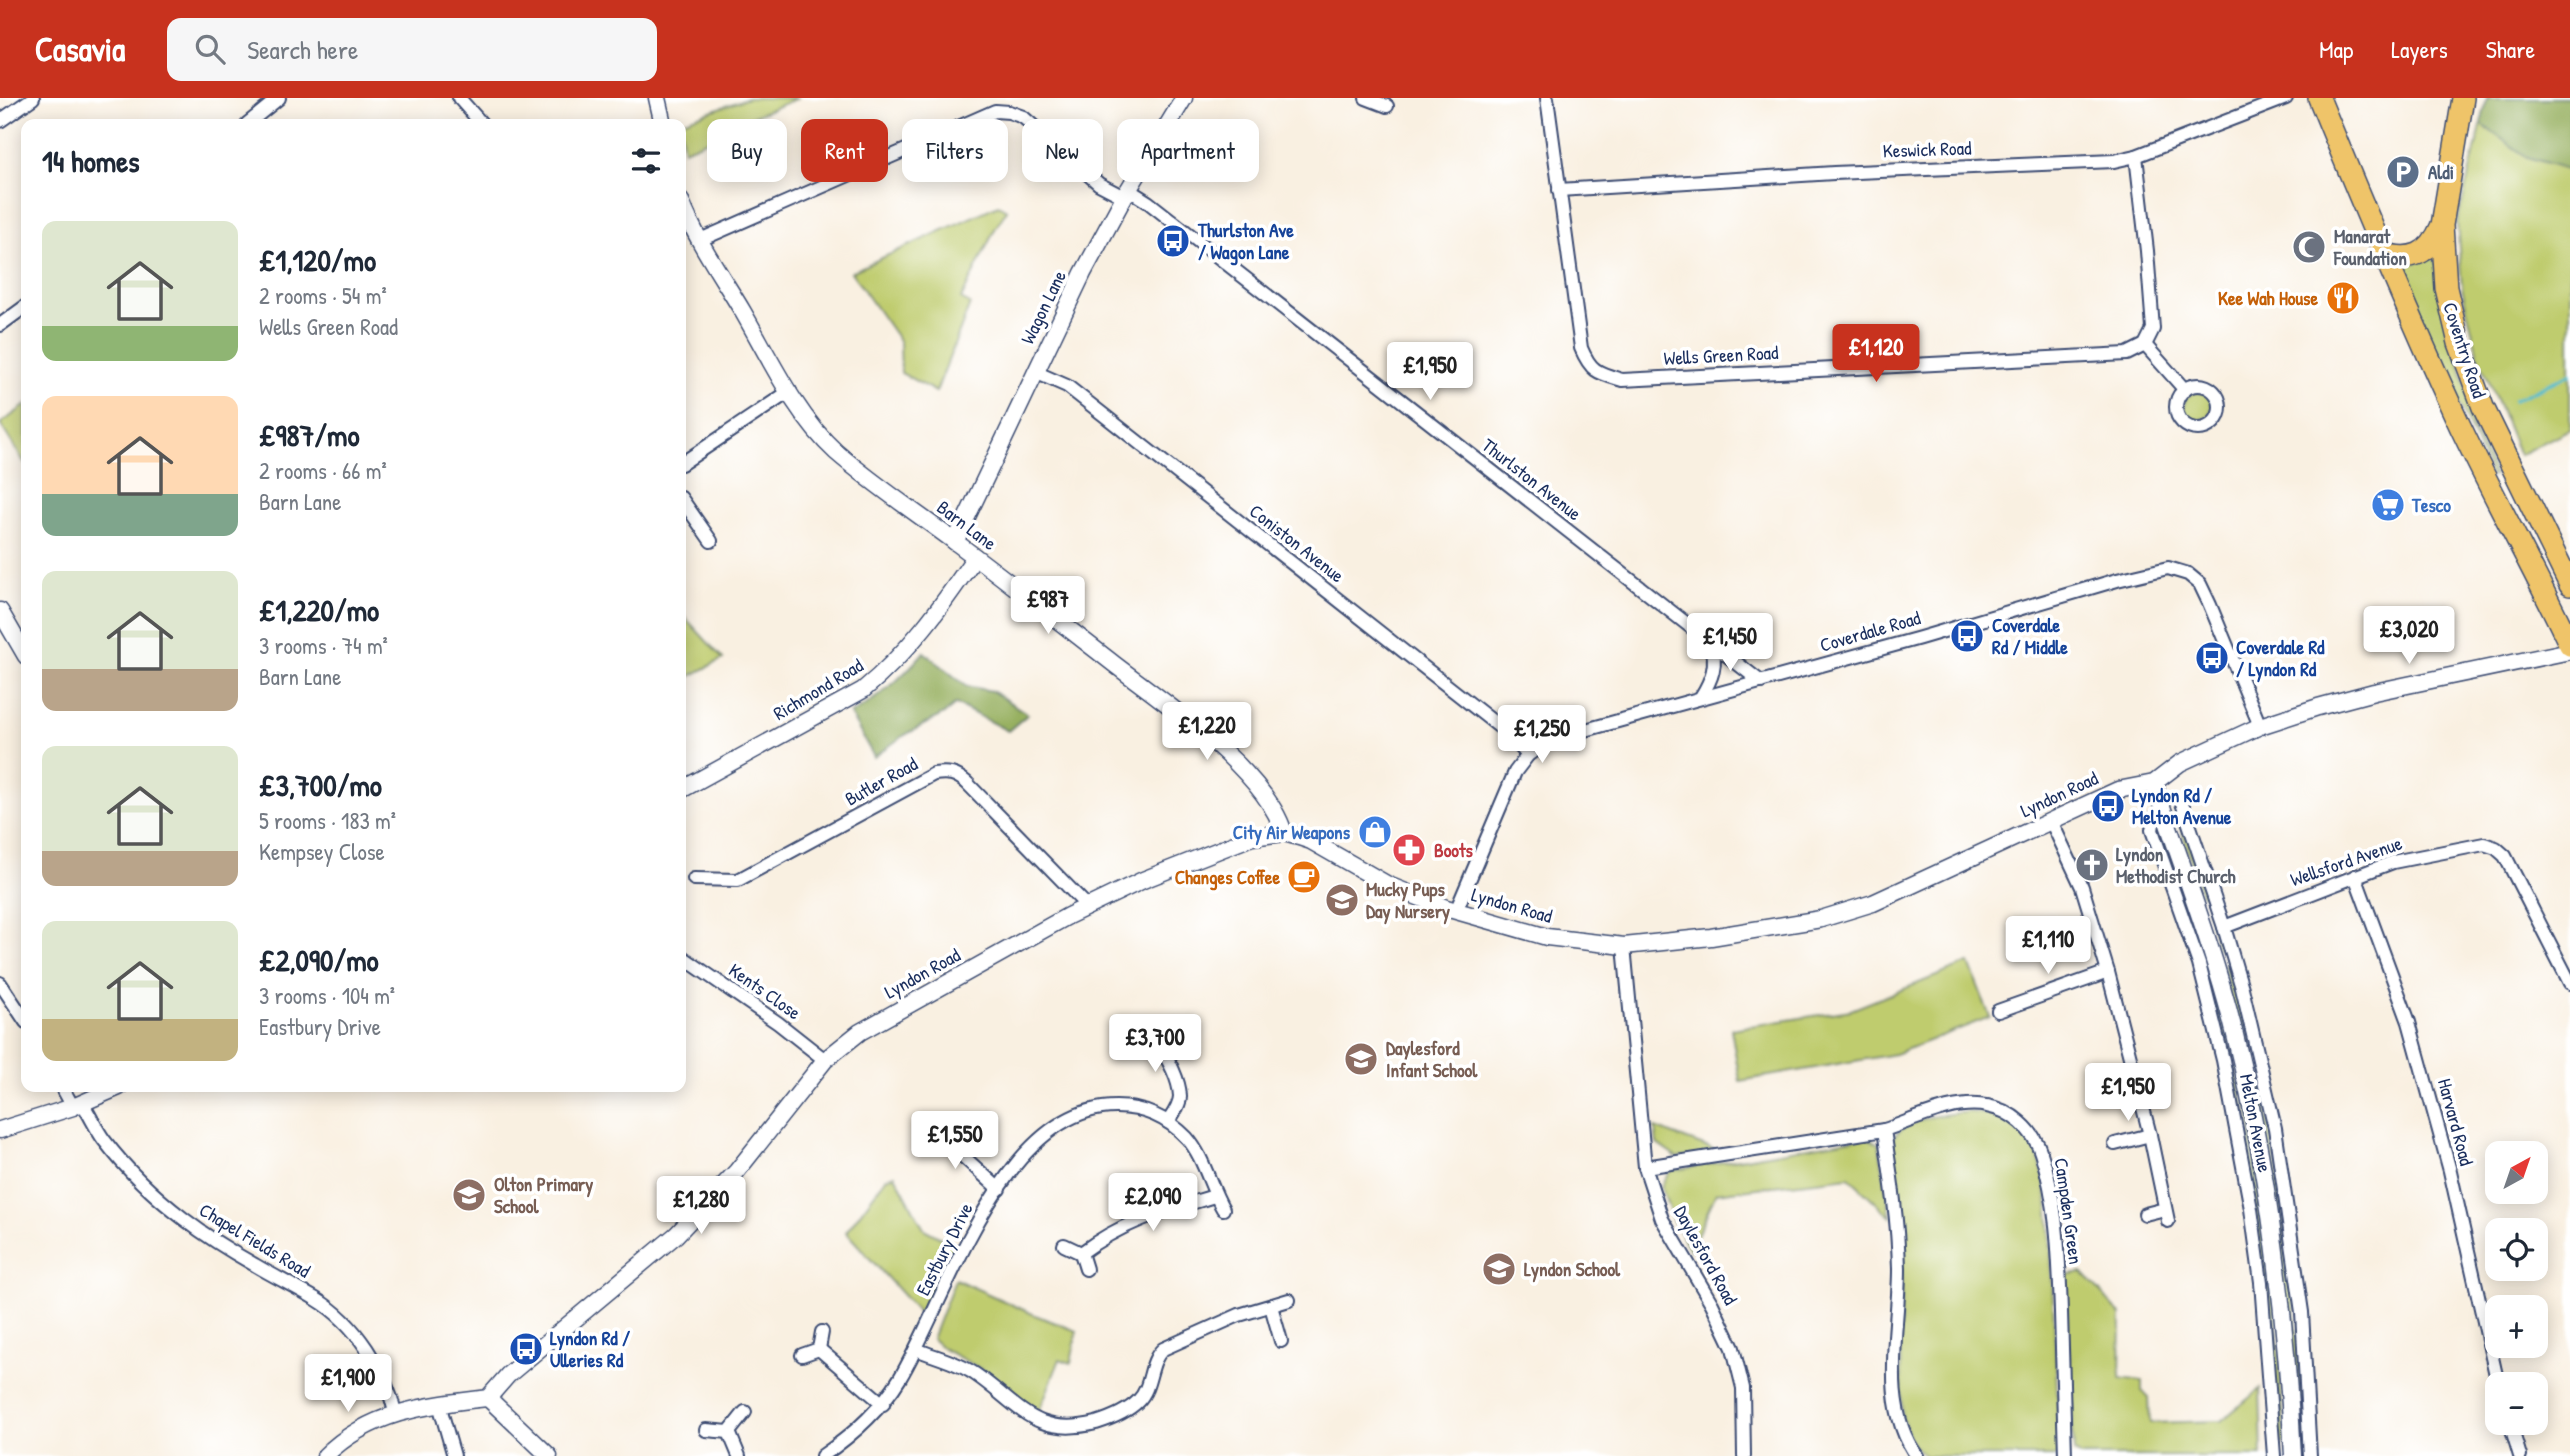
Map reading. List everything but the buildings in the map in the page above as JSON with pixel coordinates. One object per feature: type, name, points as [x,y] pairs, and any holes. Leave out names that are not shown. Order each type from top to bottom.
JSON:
[{"type":"highway","name":"Coventry Road","points":[[2319,98],[2382,253],[2461,428],[2570,645]]},
{"type":"highway","name":"Coventry Road","points":[[2463,98],[2442,225],[2449,299],[2459,343],[2483,407],[2570,585]]},
{"type":"highway","points":[[2382,253],[2410,256],[2421,253],[2430,248],[2442,225]]},
{"type":"highway","points":[[2483,407],[2492,452],[2570,611]]},
{"type":"street","points":[[0,121],[33,98]]},
{"type":"street","points":[[459,98],[478,119]]},
{"type":"street","points":[[657,98],[662,119]]},
{"type":"street","name":"Wagon Lane","points":[[955,542],[1083,273],[1126,193],[1184,98]]},
{"type":"street","points":[[1366,98],[1387,106]]},
{"type":"street","name":"Wells Green Road","points":[[1547,98],[1581,348],[1588,365],[1604,375],[1622,380],[2023,360],[2127,354],[2146,345]]},
{"type":"street","name":"Keswick Road","points":[[1559,190],[1834,173],[2114,160],[2136,156],[2286,98]]},
{"type":"street","points":[[252,119],[274,99]]},
{"type":"street","name":"Thurlston Avenue","points":[[699,240],[995,111],[1023,117],[1099,184],[1149,202],[1761,682]]},
{"type":"street","points":[[2136,156],[2153,328],[2146,345],[2185,390]]},
{"type":"street","name":"Barn Lane","points":[[686,212],[699,240],[818,433],[837,452],[1142,685],[1219,748],[1258,786],[1281,822],[1284,833]]},
{"type":"street","points":[[0,325],[21,310]]},
{"type":"street","name":"Coniston Avenue","points":[[1035,372],[1067,386],[1506,732],[1528,755]]},
{"type":"street","points":[[686,461],[790,391]]},
{"type":"street","points":[[686,505],[711,541]]},
{"type":"street","name":"Richmond Road","points":[[686,787],[863,690],[909,647],[975,557]]},
{"type":"street","name":"Coverdale Road","points":[[1456,911],[1515,772],[1528,755],[1549,740],[2168,568],[2188,574],[2200,584],[2260,726]]},
{"type":"street","points":[[0,611],[21,647]]},
{"type":"street","points":[[1701,697],[1714,668],[1715,656],[1711,644]]},
{"type":"street","name":"Lyndon Road","points":[[488,1398],[509,1375],[676,1235],[708,1204],[765,1138],[825,1060],[860,1032],[1087,906],[1143,880],[1252,837],[1284,833],[1311,841],[1388,884],[1456,911],[1547,937],[1624,946],[1711,937],[1821,919],[1873,903],[2118,790],[2154,783],[2180,763],[2260,726],[2374,692],[2570,651]]},
{"type":"street","name":"Butler Road","points":[[694,880],[738,880],[934,774],[944,772],[953,773],[967,783],[1087,906]]},
{"type":"street","name":"Melton Avenue","points":[[2154,783],[2198,905],[2235,1036],[2249,1101],[2275,1246],[2290,1395],[2293,1456]]},
{"type":"street","name":"Melton Avenue","points":[[2184,808],[2232,955],[2275,1128],[2302,1312],[2310,1456]]},
{"type":"street","name":"Melton Avenue","points":[[2164,814],[2154,818],[2152,830],[2199,964],[2223,1060],[2251,1209],[2261,1282],[2274,1456]]},
{"type":"street","points":[[2051,821],[2082,887],[2108,972],[2150,1135],[2167,1215],[2146,1213]]},
{"type":"street","name":"Wellsford Avenue","points":[[2224,927],[2393,862],[2475,845],[2496,848],[2511,867],[2570,983]]},
{"type":"street","name":"Harvard Road","points":[[2355,876],[2409,1022],[2450,1171],[2495,1372]]},
{"type":"street","points":[[2198,905],[2216,903]]},
{"type":"street","name":"Daylesford Road","points":[[1624,946],[1645,1167],[1662,1219],[1712,1304],[1732,1348],[1742,1388],[1744,1456]]},
{"type":"street","points":[[2214,960],[2232,955]]},
{"type":"street","name":"Kents Close","points":[[686,959],[778,1023],[825,1060]]},
{"type":"street","points":[[1998,1011],[2108,972]]},
{"type":"street","points":[[0,983],[21,1014]]},
{"type":"street","points":[[1150,1028],[1175,1075],[1180,1097],[1168,1122]]},
{"type":"street","points":[[1165,1057],[1181,1049]]},
{"type":"street","name":"Chapel Fields Road","points":[[66,1092],[120,1159],[182,1218],[254,1265],[318,1300],[346,1324],[357,1335],[376,1364],[396,1415]]},
{"type":"street","points":[[0,1130],[78,1105],[108,1092]]},
{"type":"street","name":"Campden Green","points":[[1645,1167],[1884,1130],[1941,1111],[1969,1105],[1987,1106],[2016,1119],[2029,1130],[2041,1151],[2052,1198],[2059,1255],[2065,1456]]},
{"type":"street","name":"Eastbury Drive","points":[[822,1456],[853,1435],[883,1404],[916,1349],[968,1237],[999,1189],[1029,1151],[1056,1125],[1091,1108],[1120,1107],[1154,1114],[1168,1122],[1194,1147],[1223,1209]]},
{"type":"street","points":[[948,1142],[960,1127]]},
{"type":"street","points":[[933,1129],[999,1189]]},
{"type":"street","points":[[1884,1130],[1899,1270],[1894,1401],[1903,1432],[1917,1456]]},
{"type":"street","points":[[2115,1144],[2150,1135]]},
{"type":"street","points":[[1081,1253],[1101,1238],[1129,1223],[1215,1196]]},
{"type":"street","points":[[1064,1245],[1081,1253],[1086,1269]]},
{"type":"street","points":[[916,1349],[972,1372],[1033,1419],[1068,1428],[1103,1421],[1131,1407],[1141,1398],[1147,1387],[1155,1357],[1163,1349],[1239,1315],[1289,1300]]},
{"type":"street","points":[[1271,1306],[1281,1341]]},
{"type":"street","points":[[819,1349],[822,1332]]},
{"type":"street","points":[[803,1355],[819,1349]]},
{"type":"street","points":[[819,1349],[883,1404]]},
{"type":"street","points":[[325,1456],[362,1427],[439,1404],[488,1398],[549,1456]]},
{"type":"street","points":[[439,1404],[454,1456]]},
{"type":"street","points":[[729,1432],[745,1412]]},
{"type":"street","points":[[706,1430],[729,1432]]},
{"type":"street","points":[[729,1432],[739,1456]]},
{"type":"street","points":[[2514,1435],[2520,1456]]},
{"type":"green space","points":[[748,98],[798,98],[747,119],[707,119],[707,140],[686,149],[686,120]]},
{"type":"green space","points":[[2487,98],[2570,98],[2570,170],[2527,157],[2481,124]]},
{"type":"green space","points":[[2488,98],[2570,98],[2570,429],[2519,455],[2478,355],[2462,288],[2457,223]]},
{"type":"green space","points":[[998,205],[1007,210],[961,299],[970,304],[936,392],[901,373],[900,342],[851,272]]},
{"type":"green space","points":[[2431,258],[2436,261],[2473,429],[2495,475],[2491,476],[2400,272],[2403,266]]},
{"type":"green space","points":[[2198,392],[2208,396],[2212,406],[2208,416],[2198,420],[2188,416],[2184,406],[2188,396]]},
{"type":"green space","points":[[21,409],[21,457],[0,424]]},
{"type":"green space","points":[[686,618],[723,659],[686,678]]},
{"type":"green space","points":[[924,652],[966,686],[992,691],[1028,714],[1008,731],[956,704],[874,757],[850,714],[890,687]]},
{"type":"green space","points":[[2184,820],[2209,896],[2201,894],[2179,822]]},
{"type":"green space","points":[[2159,826],[2162,826],[2220,1000],[2253,1146],[2274,1287],[2285,1441],[2282,1444],[2279,1443],[2241,1127],[2157,832]]},
{"type":"green space","points":[[2207,910],[2213,911],[2225,946],[2222,950],[2217,948]]},
{"type":"green space","points":[[2227,962],[2230,964],[2255,1060],[2276,1160],[2293,1287],[2307,1456],[2301,1456],[2295,1373],[2224,966]]},
{"type":"green space","points":[[1969,963],[1990,1017],[1895,1054],[1740,1081],[1731,1029],[1851,1010]]},
{"type":"green space","points":[[1970,1112],[1999,1118],[2025,1134],[2036,1151],[2041,1166],[2049,1214],[2060,1456],[1925,1456],[1913,1445],[1902,1418],[1900,1350],[1903,1215],[1890,1142],[1896,1134],[1915,1122]]},
{"type":"green space","points":[[1655,1128],[1720,1152],[1677,1158],[1657,1144]]},
{"type":"green space","points":[[1866,1137],[1879,1144],[1891,1217],[1849,1177],[1716,1193],[1690,1250],[1673,1221],[1661,1186],[1670,1171]]},
{"type":"green space","points":[[895,1175],[924,1229],[954,1245],[920,1314],[846,1232],[886,1178]]},
{"type":"green space","points":[[2082,1272],[2121,1315],[2120,1378],[2142,1381],[2142,1391],[2149,1397],[2150,1423],[2221,1421],[2260,1389],[2262,1456],[2081,1456],[2074,1452],[2065,1275]]},
{"type":"green space","points":[[955,1279],[1077,1331],[1071,1363],[1060,1359],[1038,1414],[990,1374],[942,1348],[932,1339]]},
{"type":"waterway","points":[[2514,400],[2570,374]]},
{"type":"place","name":"Aldi","points":[[2403,172]]},
{"type":"place","name":"Thurlston Ave / Wagon Lane","points":[[1173,241]]},
{"type":"place","name":"Manarat Foundation","points":[[2309,247]]},
{"type":"place","name":"Kee Wah House","points":[[2343,298]]},
{"type":"place","name":"Tesco","points":[[2388,505]]},
{"type":"place","name":"Coverdale Rd / Middle","points":[[1967,636]]},
{"type":"place","name":"Coverdale Rd / Lyndon Rd","points":[[2212,658]]},
{"type":"place","name":"Lyndon Rd / Melton Avenue","points":[[2108,806]]},
{"type":"place","name":"City Air Weapons","points":[[1375,832]]},
{"type":"place","name":"Boots","points":[[1409,850]]},
{"type":"place","name":"Lyndon Methodist Church","points":[[2092,865]]},
{"type":"place","name":"Changes Coffee","points":[[1304,877]]},
{"type":"place","name":"Mucky Pups Day Nursery","points":[[1342,900]]},
{"type":"place","name":"Daylesford Infant School","points":[[1361,1059]]},
{"type":"place","name":"Olton Primary School","points":[[469,1195]]},
{"type":"place","name":"Lyndon School","points":[[1499,1269]]},
{"type":"place","name":"Lyndon Rd / Ulleries Rd","points":[[526,1349]]}]
